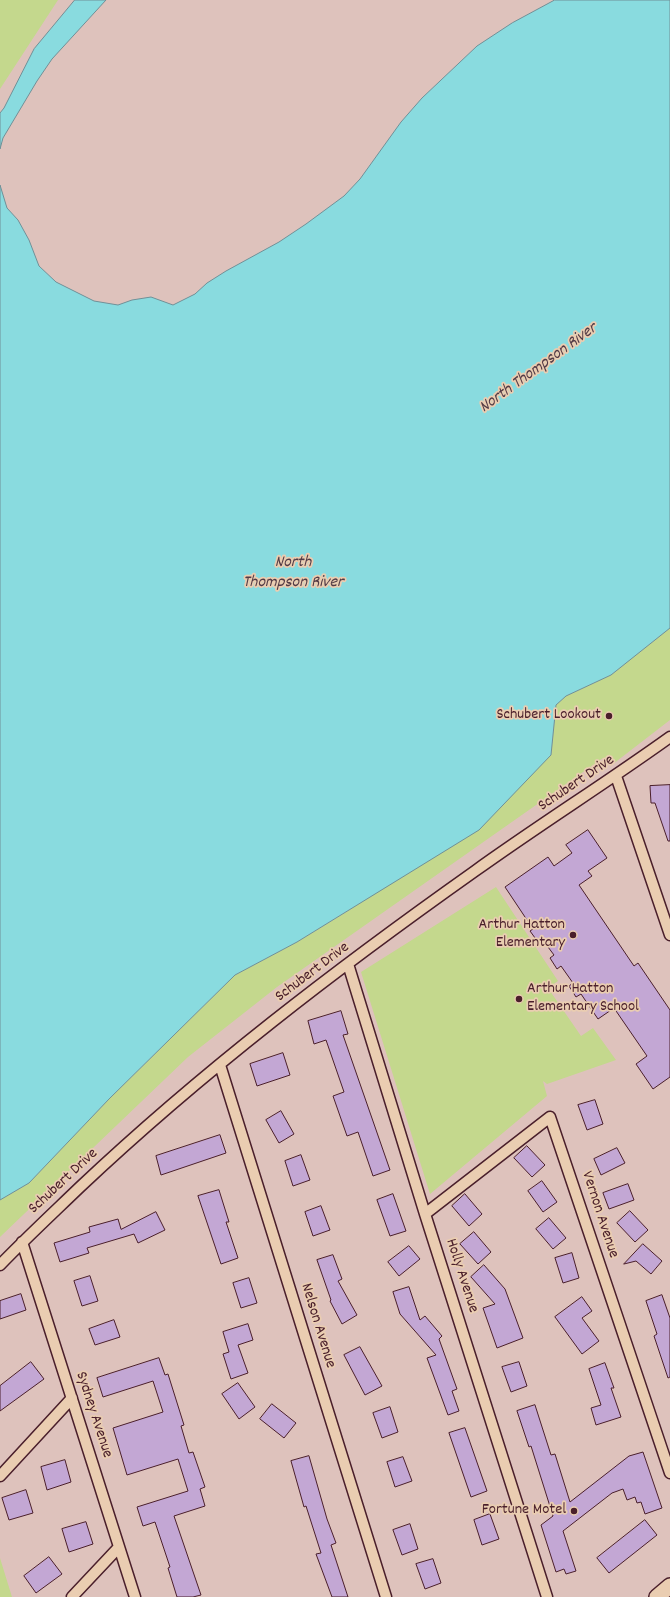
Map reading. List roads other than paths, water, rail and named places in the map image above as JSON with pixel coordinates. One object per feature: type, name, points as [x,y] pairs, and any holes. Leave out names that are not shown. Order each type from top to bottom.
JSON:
[{"type":"main road","points":[[657,1597],[670,1586]]},
{"type":"street","name":"Schubert Drive","points":[[0,1265],[22,1242],[130,1140],[220,1065],[348,964],[476,870],[616,776],[670,737]]},
{"type":"street","points":[[616,776],[670,935]]},
{"type":"street","name":"Holly Avenue","points":[[348,964],[425,1214],[547,1597]]},
{"type":"street","name":"Nelson Avenue","points":[[220,1065],[386,1597]]},
{"type":"street","name":"Vernon Avenue","points":[[425,1214],[550,1117],[670,1473]]},
{"type":"street","name":"Sydney Avenue","points":[[22,1242],[135,1597]]},
{"type":"street","points":[[0,1476],[72,1398]]},
{"type":"street","points":[[72,1597],[119,1547]]},
{"type":"water","points":[[75,0],[106,0],[52,59],[3,138],[0,149],[0,113],[34,49]]},
{"type":"water","name":"North Thompson River","points":[[555,0],[670,0],[670,628],[611,675],[566,696],[556,705],[551,755],[479,830],[297,942],[235,975],[109,1099],[29,1183],[0,1200],[0,185],[7,208],[18,220],[29,240],[39,266],[56,282],[94,301],[118,305],[132,300],[151,297],[173,305],[195,294],[207,283],[226,271],[279,242],[344,196],[360,179],[401,122],[422,98],[477,46],[512,23]]},
{"type":"place","name":"Schubert Lookout","points":[[609,716]]},
{"type":"place","name":"Arthur Hatton Elementary","points":[[573,935]]},
{"type":"place","name":"Arthur Hatton Elementary School","points":[[519,999]]},
{"type":"place","name":"Fortune Motel","points":[[574,1511]]}]
